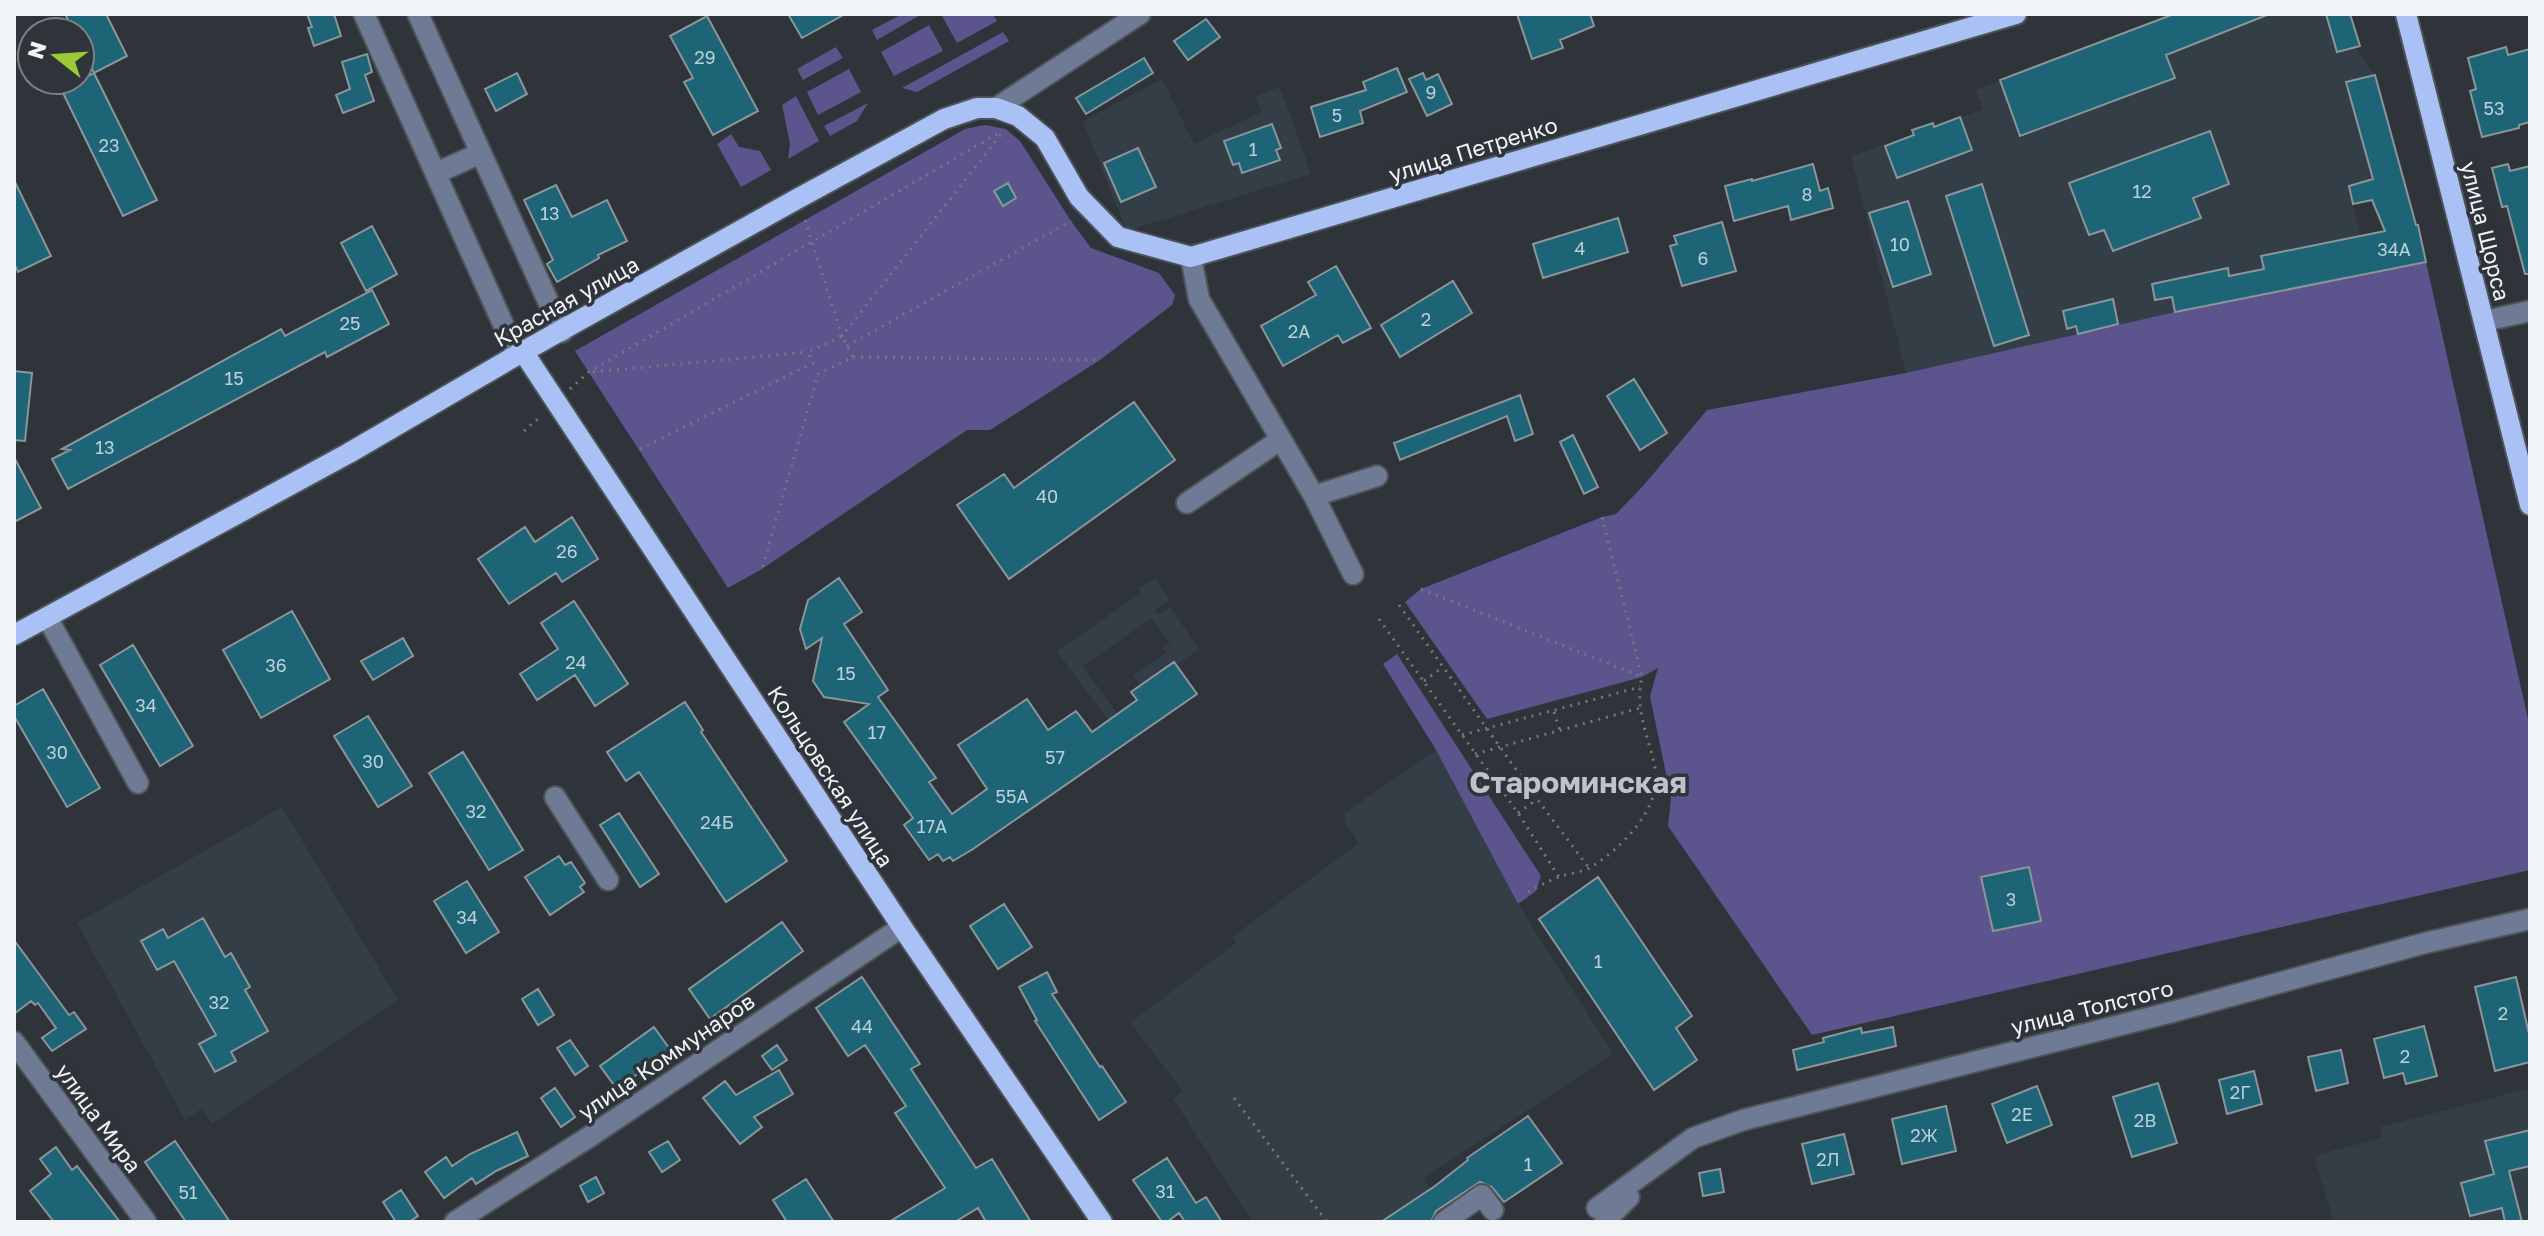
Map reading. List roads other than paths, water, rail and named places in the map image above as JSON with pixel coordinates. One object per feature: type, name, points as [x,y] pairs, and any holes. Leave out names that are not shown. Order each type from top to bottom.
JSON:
[{"type":"main road","name":"улица Петренко","points":[[1191,257],[2016,14]]},
{"type":"main road","name":"улица Щорса","points":[[2406,14],[2530,505]]},
{"type":"main road","name":"Красная улица","points":[[14,635],[349,453],[520,354],[944,119],[977,108],[996,108]]},
{"type":"main road","points":[[996,108],[1018,116],[1045,138],[1079,197],[1118,237],[1191,257]]},
{"type":"main road","name":"Кольцовская улица","points":[[520,354],[1102,1222]]},
{"type":"street","name":"Кольцовская улица","points":[[364,14],[520,354]]},
{"type":"street","points":[[418,14],[562,332]]},
{"type":"street","name":"Красная улица","points":[[996,108],[1140,14]]},
{"type":"street","points":[[436,173],[481,153]]},
{"type":"street","points":[[1191,257],[1199,299],[1314,496],[1353,574]]},
{"type":"street","points":[[2484,321],[2530,311]]},
{"type":"street","points":[[1187,503],[1280,440]]},
{"type":"street","points":[[1314,496],[1377,476]]},
{"type":"street","points":[[47,617],[138,783]]},
{"type":"street","points":[[555,797],[608,880]]},
{"type":"street","name":"улица Толстого","points":[[1601,1215],[1693,1138],[1743,1120],[2157,1016],[2425,943],[2530,919]]},
{"type":"street","name":"улица Коммунаров","points":[[455,1222],[592,1135],[902,927]]},
{"type":"street","name":"улица Мира","points":[[14,1042],[146,1222]]},
{"type":"street","points":[[1444,1222],[1482,1195],[1493,1210]]},
{"type":"district","name":"Староминская","points":[[1578,782]]}]
